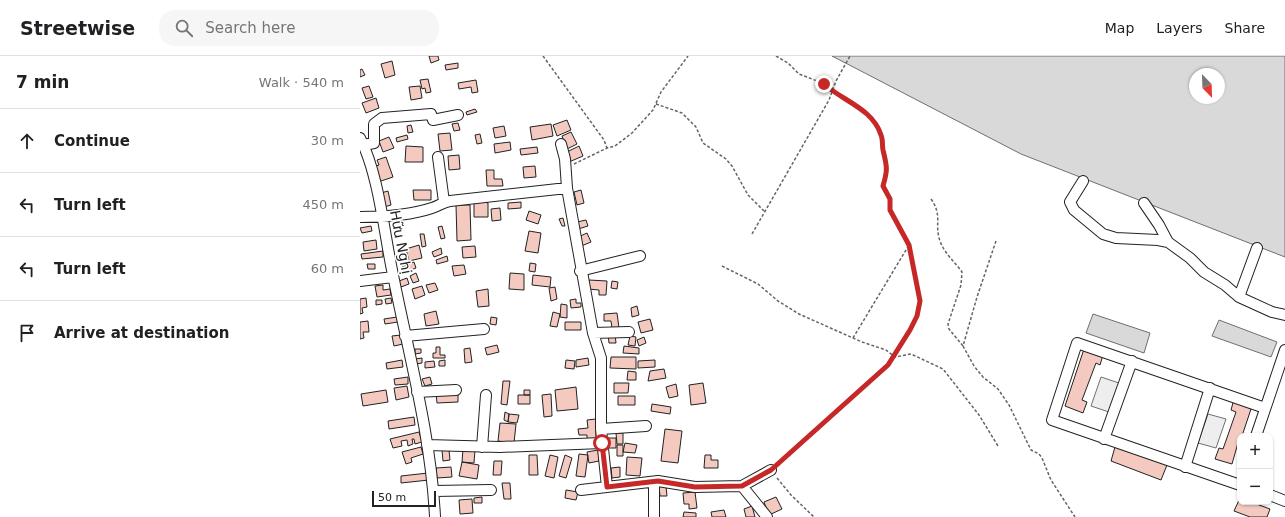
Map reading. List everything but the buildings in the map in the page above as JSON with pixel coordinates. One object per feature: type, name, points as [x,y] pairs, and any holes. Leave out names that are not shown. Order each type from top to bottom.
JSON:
[{"type":"street","points":[[362,141],[374,143],[374,124],[382,118],[430,114],[433,120],[458,115]]},
{"type":"street","name":"Hữu Nghị","points":[[362,141],[375,179],[381,217],[417,392],[433,475],[435,517]]},
{"type":"street","points":[[561,144],[565,159],[567,188],[580,271],[593,333],[601,358],[601,429],[607,487]]},
{"type":"street","points":[[438,157],[444,202]]},
{"type":"street","points":[[1083,181],[1070,202],[1074,210],[1103,234],[1116,238],[1158,240],[1168,242],[1190,258],[1204,272],[1239,297],[1272,312],[1285,315]]},
{"type":"street","points":[[360,217],[381,217],[433,208],[444,202],[567,188]]},
{"type":"street","points":[[1144,203],[1159,225],[1168,242]]},
{"type":"street","points":[[1239,297],[1257,248]]},
{"type":"street","points":[[580,271],[640,256]]},
{"type":"street","points":[[360,281],[393,277]]},
{"type":"street","points":[[405,336],[484,329]]},
{"type":"street","points":[[593,333],[629,332]]},
{"type":"street","points":[[1237,483],[1185,467],[1052,420],[1077,343],[1265,408]]},
{"type":"street","points":[[1257,433],[1285,350]]},
{"type":"street","points":[[1104,439],[1132,362]]},
{"type":"street","points":[[1185,467],[1210,388]]},
{"type":"street","points":[[417,392],[456,390]]},
{"type":"street","points":[[482,447],[486,395]]},
{"type":"street","points":[[601,429],[646,426]]},
{"type":"street","points":[[427,445],[482,447],[602,443]]},
{"type":"street","points":[[581,490],[654,482],[695,487],[742,486],[771,470]]},
{"type":"street","points":[[654,482],[654,517]]},
{"type":"street","points":[[742,486],[767,517]]},
{"type":"street","points":[[434,491],[490,490]]},
{"type":"street","points":[[1273,496],[1285,500]]},
{"type":"path","points":[[543,56],[604,140],[607,148]]},
{"type":"path","points":[[566,169],[607,148],[615,146],[632,133],[656,104],[666,85],[688,56]]},
{"type":"path","points":[[776,56],[788,63],[799,74],[824,84],[832,92],[860,108],[874,120],[879,128],[887,165],[887,172],[883,186],[890,199],[890,210],[909,245],[920,301],[917,316],[895,357],[888,365],[771,470],[791,495],[814,517]]},
{"type":"path","points":[[752,234],[815,126],[836,81],[850,56]]},
{"type":"path","points":[[656,104],[682,113],[696,127],[703,143],[726,159],[732,166],[748,195],[764,212]]},
{"type":"path","points":[[931,199],[937,208],[940,242],[962,272],[962,278],[948,324],[949,329],[963,346],[974,366],[983,377],[998,389],[1009,405],[1031,450],[1039,454],[1042,458],[1051,480],[1075,517]]},
{"type":"path","points":[[963,346],[977,297],[996,241]]},
{"type":"path","points":[[853,338],[909,245]]},
{"type":"path","points":[[722,266],[758,284],[778,301],[799,314],[853,338],[886,350],[895,357],[911,354],[943,369],[979,415],[998,446]]},
{"type":"shaded area","points":[[832,56],[1285,56],[1285,257],[1021,154]]},
{"type":"shaded area","points":[[1093,314],[1150,333],[1144,353],[1086,333]]},
{"type":"shaded area","points":[[1219,320],[1277,342],[1271,357],[1212,336]]},
{"type":"shaded area","points":[[1101,377],[1119,383],[1109,412],[1091,406]]},
{"type":"shaded area","points":[[1208,414],[1226,419],[1216,448],[1198,443]]},
{"type":"route","points":[[602,443],[607,487],[658,481],[695,487],[742,486],[771,470],[895,357],[917,316],[920,301],[909,245],[897,220],[890,210],[890,199],[883,186],[887,172],[887,165],[883,150],[882,136],[874,120],[860,108],[832,92],[824,84]]}]
